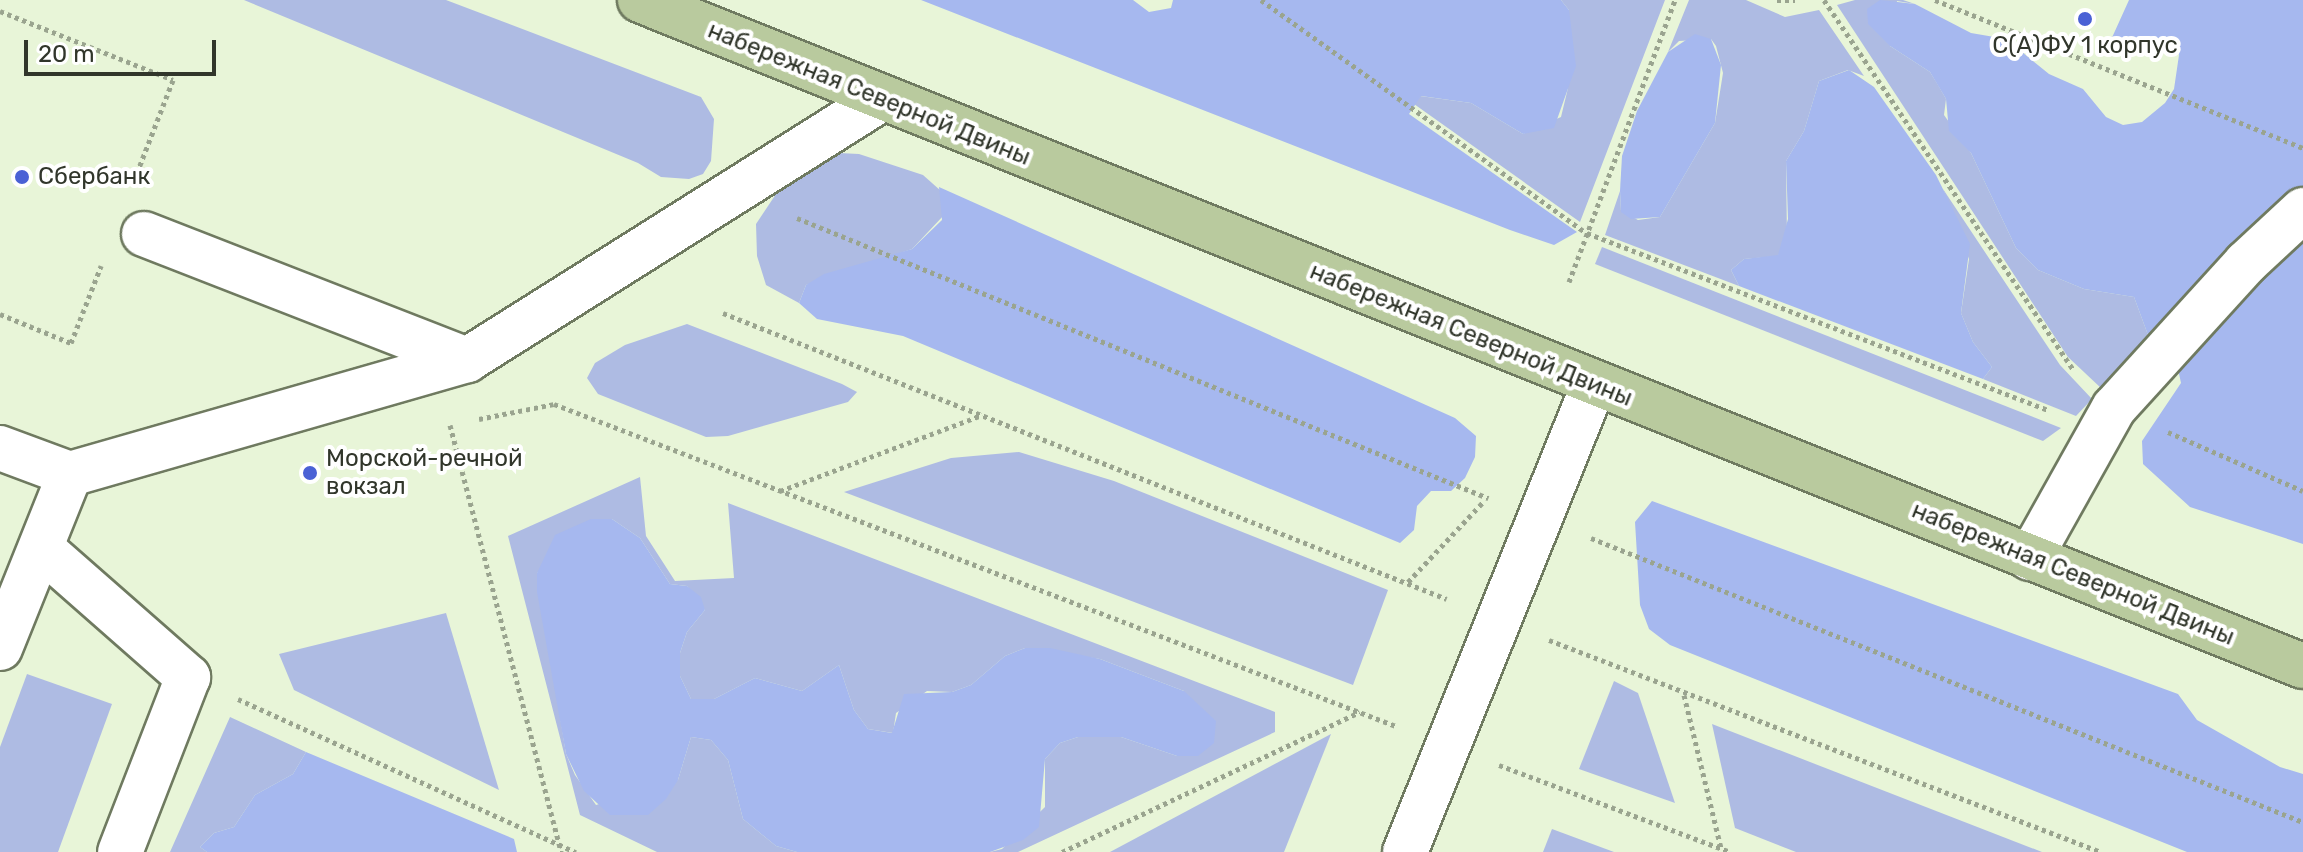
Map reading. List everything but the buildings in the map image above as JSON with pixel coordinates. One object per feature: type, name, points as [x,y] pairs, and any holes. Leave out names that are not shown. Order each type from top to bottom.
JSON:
[{"type":"main road","name":"набережная Северной Двины","points":[[640,0],[880,100],[2303,666]]},
{"type":"lane","points":[[0,448],[70,474],[467,360],[880,100]]},
{"type":"lane","points":[[2030,558],[2107,419],[2246,263],[2303,210]]},
{"type":"lane","points":[[144,234],[467,360]]},
{"type":"lane","points":[[1405,852],[1594,384]]},
{"type":"lane","points":[[0,648],[70,474]]},
{"type":"lane","points":[[41,548],[188,677],[120,852]]},
{"type":"path","points":[[1261,0],[1587,233],[2303,491]]},
{"type":"path","points":[[1569,282],[1675,0]]},
{"type":"path","points":[[1777,0],[1795,0]]},
{"type":"path","points":[[1824,0],[2063,361],[2107,419]]},
{"type":"path","points":[[1935,0],[2303,148]]},
{"type":"path","points":[[0,11],[173,80],[133,182]]},
{"type":"path","points":[[0,314],[71,343],[105,255]]},
{"type":"path","points":[[723,313],[1408,582],[1683,694],[2101,852]]},
{"type":"path","points":[[560,849],[448,425],[554,404],[1730,852]]},
{"type":"path","points":[[779,491],[982,415]]},
{"type":"path","points":[[1408,582],[1488,497],[1493,485]]},
{"type":"path","points":[[188,677],[560,849],[576,852]]},
{"type":"path","points":[[1683,694],[1722,850]]},
{"type":"path","points":[[1062,852],[1360,712]]},
{"type":"shaded area","points":[[244,0],[446,0],[701,97],[714,119],[711,161],[703,174],[689,179],[661,177],[638,163]]},
{"type":"shaded area","points":[[921,0],[1133,0],[1149,12],[1171,8],[1173,0],[1561,0],[1569,10],[1576,66],[1554,128],[1523,134],[1471,103],[1421,96],[1409,114],[1577,232],[1554,245],[1510,230]]},
{"type":"shaded area","points":[[1561,0],[1665,0],[1580,222],[1414,104],[1420,96],[1471,103],[1523,134],[1561,117],[1568,88],[1569,10]]},
{"type":"shaded area","points":[[1689,0],[1746,0],[1785,17],[1819,10],[1864,76],[1848,70],[1819,81],[1804,131],[1786,161],[1787,240],[1778,256],[1744,259],[1731,270],[1739,286],[1605,235],[1620,191],[1621,211],[1638,220],[1660,217],[1715,123],[1723,73],[1716,46],[1711,39],[1679,41],[1668,52]]},
{"type":"shaded area","points":[[1855,0],[1903,0],[1915,4],[1897,1],[1890,46],[1930,72],[1946,99],[1944,115],[1971,153],[2016,248],[2038,270],[2084,289],[2134,297],[2148,335],[2102,389],[2068,357],[1837,5]]},
{"type":"shaded area","points":[[1880,0],[1915,4],[1971,33],[2006,39],[2049,74],[2083,89],[2106,117],[2123,125],[2142,122],[2165,103],[2174,89],[2179,55],[2175,41],[2158,38],[2110,42],[2129,0],[2303,0],[2303,544],[2190,507],[2143,464],[2142,441],[2181,383],[2178,369],[2148,335],[2134,297],[2084,289],[2038,270],[2016,248],[1971,153],[1949,131],[1946,99],[1930,72],[1890,46],[1868,24],[1867,9]]},
{"type":"shaded area","points":[[1695,34],[1711,39],[1721,65],[1715,123],[1660,217],[1631,219],[1621,212],[1620,191],[1622,156],[1637,111],[1668,52]]},
{"type":"shaded area","points":[[1849,70],[1874,87],[1936,175],[1970,244],[1961,313],[1973,342],[1992,367],[1983,379],[1739,286],[1731,270],[1744,259],[1778,255],[1788,219],[1786,161],[1804,131],[1819,81]]},
{"type":"shaded area","points":[[819,152],[859,154],[923,175],[941,191],[944,215],[912,249],[806,285],[799,303],[766,285],[757,256],[756,224],[788,176]]},
{"type":"shaded area","points":[[939,187],[1455,418],[1476,436],[1475,457],[1465,478],[1451,491],[1431,491],[1417,506],[1414,530],[1400,543],[903,336],[817,319],[799,303],[806,285],[824,274],[912,249],[942,220]]},
{"type":"shaded area","points":[[1943,189],[2060,365],[2092,399],[2076,416],[1983,379],[1992,367],[1973,342],[1961,313],[1969,259]]},
{"type":"shaded area","points":[[1602,247],[2061,428],[2043,441],[1595,264]]},
{"type":"shaded area","points":[[687,324],[857,392],[848,402],[728,436],[706,437],[598,394],[587,378],[595,363],[625,345]]},
{"type":"shaded area","points":[[1019,452],[1114,481],[1388,590],[1353,685],[844,492],[951,458]]},
{"type":"shaded area","points":[[640,477],[646,536],[675,581],[734,578],[728,503],[1275,712],[1275,732],[1018,852],[990,852],[1002,849],[1045,807],[1045,759],[1060,743],[1078,737],[1121,737],[1177,756],[1184,691],[1100,659],[1025,648],[1005,656],[971,685],[952,692],[927,691],[896,713],[893,733],[868,729],[854,710],[839,665],[802,691],[755,678],[714,699],[691,699],[680,676],[680,653],[687,632],[705,610],[687,586],[670,584],[640,538],[612,519],[537,573],[566,754],[575,775],[596,805],[678,780],[691,737],[711,740],[728,760],[743,819],[776,846],[797,852],[657,852],[580,815],[508,536]]},
{"type":"shaded area","points":[[1652,501],[2178,694],[2197,720],[2280,767],[2303,774],[2303,852],[2187,852],[1670,645],[1649,629],[1640,605],[1635,522]]},
{"type":"shaded area","points":[[591,519],[612,519],[640,538],[670,584],[687,586],[701,597],[705,610],[687,632],[680,653],[680,676],[691,699],[714,699],[755,678],[802,691],[839,665],[854,710],[868,729],[892,733],[904,694],[952,692],[971,685],[1005,656],[1025,648],[1050,648],[1100,659],[1184,691],[1216,721],[1214,743],[1198,756],[1177,756],[1121,737],[1078,737],[1060,743],[1045,759],[1039,827],[1023,840],[990,852],[797,852],[776,846],[743,819],[728,760],[711,740],[691,737],[678,780],[666,799],[648,815],[610,815],[584,791],[566,754],[537,592],[537,573],[555,535]]},
{"type":"shaded area","points":[[446,613],[499,790],[294,690],[279,654]]},
{"type":"shaded area","points":[[27,674],[112,704],[58,852],[0,852],[0,747]]},
{"type":"shaded area","points":[[1614,681],[1638,693],[1675,803],[1579,769]]},
{"type":"shaded area","points":[[230,717],[306,752],[293,774],[255,795],[234,827],[214,833],[200,847],[207,852],[170,852]]},
{"type":"shaded area","points":[[1712,724],[2042,852],[1796,852],[1735,828]]},
{"type":"shaded area","points":[[1331,734],[1284,852],[1110,852]]},
{"type":"shaded area","points":[[306,752],[514,839],[517,852],[207,852],[200,847],[214,833],[234,827],[255,795],[293,774]]},
{"type":"shaded area","points":[[1552,829],[1614,852],[1543,852]]},
{"type":"place","name":"С(А)ФУ 1 корпус","points":[[2085,19]]},
{"type":"place","name":"Сбербанк","points":[[22,177]]},
{"type":"place","name":"Морской-речной вокзал","points":[[310,473]]}]
